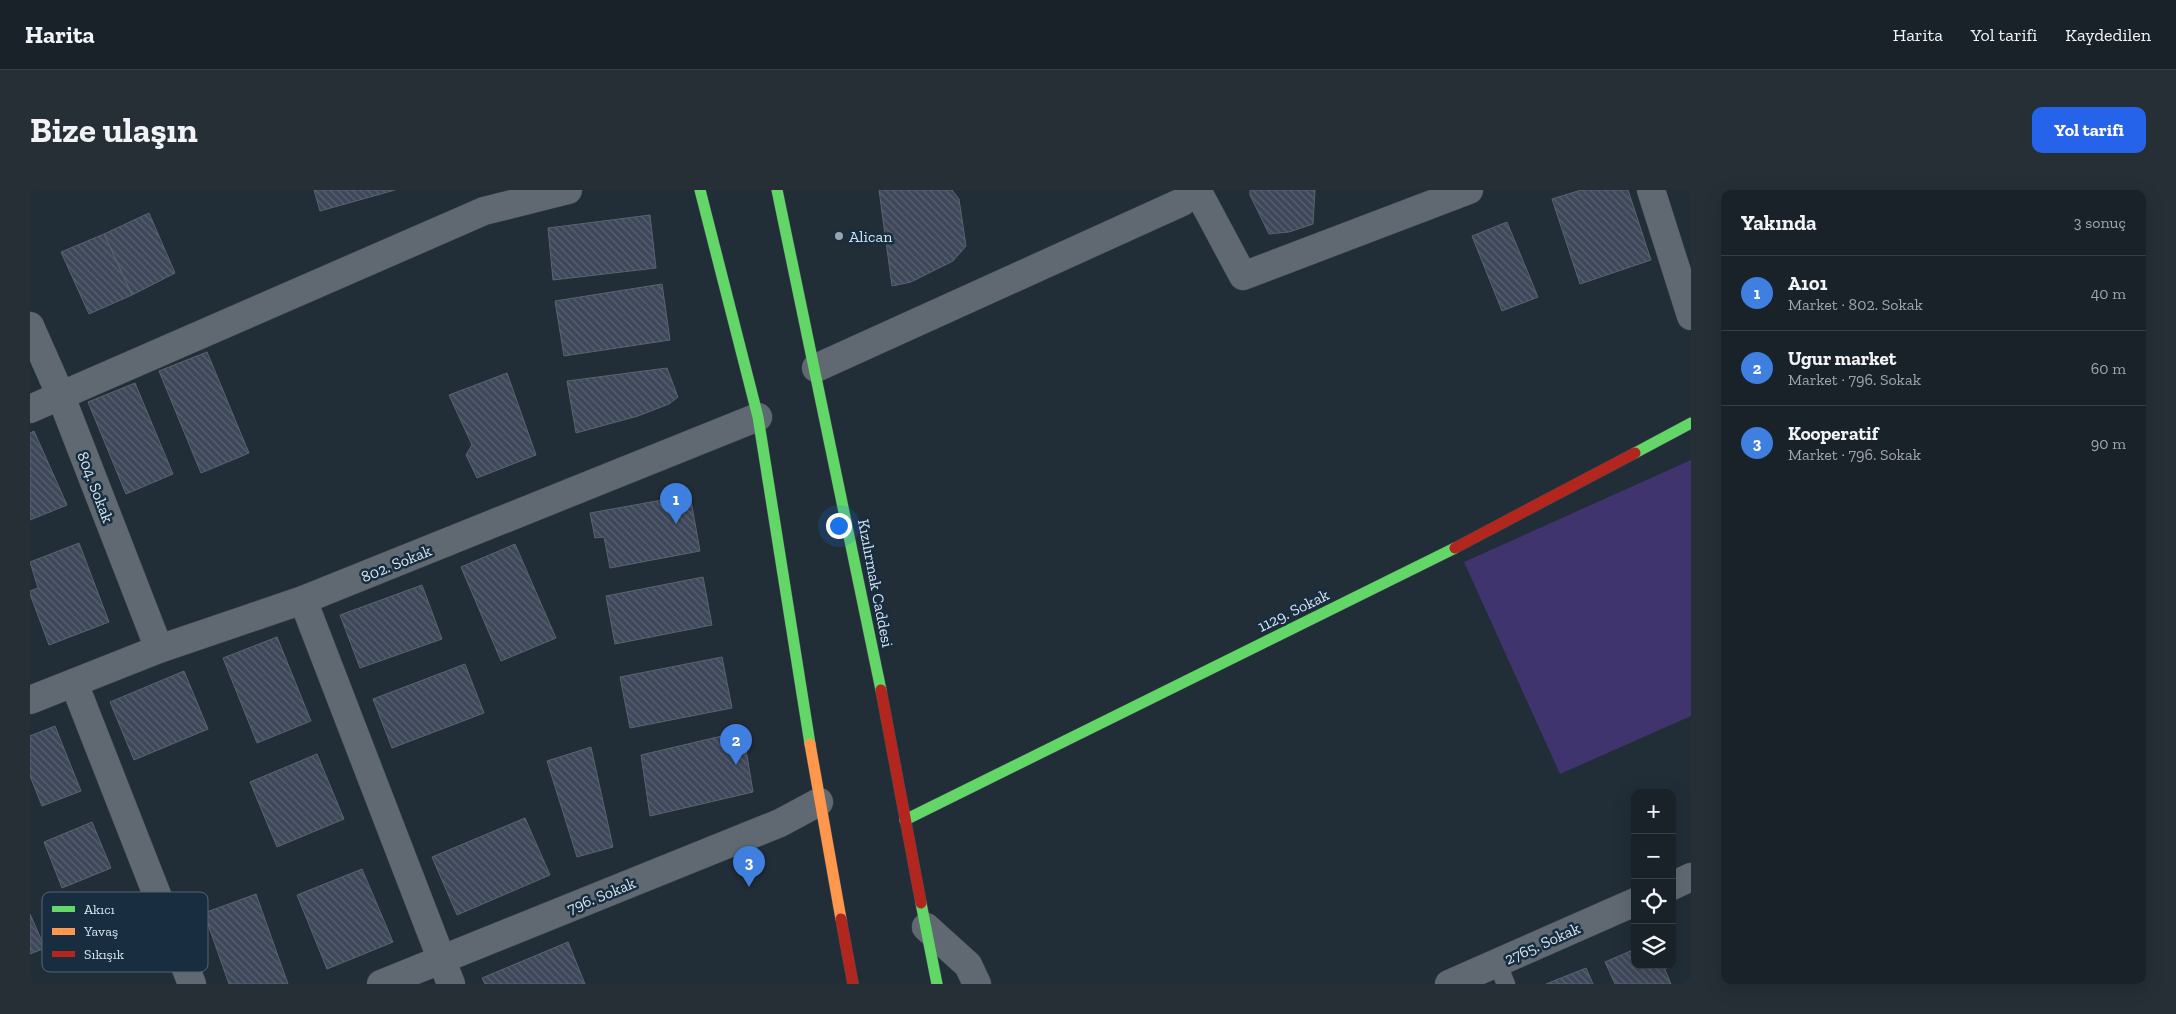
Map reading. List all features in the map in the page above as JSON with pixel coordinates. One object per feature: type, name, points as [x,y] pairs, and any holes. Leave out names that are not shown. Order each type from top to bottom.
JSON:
[{"type":"main road","points":[[700,190],[758,417],[819,802],[854,984]]},
{"type":"main road","name":"Kızılırmak Caddesi","points":[[776,190],[816,368],[868,624],[937,984]]},
{"type":"main road","name":"1129. Sokak","points":[[905,820],[1490,531],[1691,423]]},
{"type":"street","points":[[30,409],[480,201],[568,190]]},
{"type":"street","points":[[816,368],[1182,202],[1196,190],[1244,276],[1469,190]]},
{"type":"street","points":[[1651,190],[1691,316]]},
{"type":"street","name":"804. Sokak","points":[[30,326],[60,394],[159,648]]},
{"type":"street","name":"802. Sokak","points":[[30,700],[159,648],[303,600],[758,417]]},
{"type":"street","points":[[303,600],[451,984]]},
{"type":"street","points":[[74,683],[156,892]]},
{"type":"street","name":"796. Sokak","points":[[381,984],[780,823],[819,802]]},
{"type":"street","points":[[1676,884],[1691,877]]},
{"type":"street","name":"2765. Sokak","points":[[1449,984],[1502,973],[1631,904]]},
{"type":"street","points":[[926,927],[968,965],[977,984]]},
{"type":"street","points":[[187,972],[192,984]]},
{"type":"shaded area","points":[[1691,460],[1691,716],[1560,774],[1464,562]]},
{"type":"building","points":[[314,190],[395,190],[320,211]]},
{"type":"building","points":[[879,190],[952,190],[959,199],[966,246],[953,261],[911,282],[892,286]]},
{"type":"building","points":[[1250,190],[1315,190],[1313,224],[1289,232],[1269,234],[1250,195]]},
{"type":"building","points":[[1581,190],[1628,190],[1651,260],[1580,284],[1552,199]]},
{"type":"building","points":[[149,213],[175,273],[132,295],[104,234]]},
{"type":"building","points":[[650,215],[656,268],[553,280],[548,228]]},
{"type":"building","points":[[1507,222],[1538,297],[1502,311],[1472,236]]},
{"type":"building","points":[[104,234],[132,295],[89,314],[61,252]]},
{"type":"building","points":[[662,284],[670,340],[564,356],[555,301]]},
{"type":"building","points":[[207,352],[249,453],[201,473],[159,371]]},
{"type":"building","points":[[667,368],[678,397],[669,404],[638,416],[576,433],[567,381]]},
{"type":"building","points":[[507,373],[536,455],[477,478],[466,455],[472,445],[449,395]]},
{"type":"building","points":[[135,383],[173,474],[126,494],[88,402]]},
{"type":"building","points":[[34,431],[67,505],[30,520],[30,433]]},
{"type":"building","points":[[690,495],[700,551],[610,568],[604,537],[595,538],[590,513]]},
{"type":"building","points":[[79,543],[109,622],[49,645],[30,594],[30,591],[38,588],[30,562]]},
{"type":"building","points":[[515,544],[556,638],[501,661],[461,567]]},
{"type":"building","points":[[703,577],[712,625],[615,644],[606,596]]},
{"type":"building","points":[[422,585],[442,639],[360,668],[340,615]]},
{"type":"building","points":[[277,637],[311,721],[257,743],[223,658]]},
{"type":"building","points":[[722,657],[732,708],[630,728],[620,677]]},
{"type":"building","points":[[465,664],[484,713],[392,748],[373,699]]},
{"type":"building","points":[[184,671],[208,729],[134,760],[110,702]]},
{"type":"building","points":[[55,726],[81,791],[42,806],[30,776],[30,736]]},
{"type":"building","points":[[743,731],[753,792],[650,816],[641,755]]},
{"type":"building","points":[[591,747],[613,847],[577,857],[547,761]]},
{"type":"building","points":[[317,754],[344,819],[277,847],[250,782]]},
{"type":"building","points":[[525,818],[550,875],[457,915],[432,857]]},
{"type":"building","points":[[92,822],[111,868],[62,888],[44,842]]},
{"type":"building","points":[[362,869],[393,942],[327,969],[297,895]]},
{"type":"building","points":[[256,894],[288,984],[229,984],[208,924],[208,912]]},
{"type":"building","points":[[30,914],[42,941],[42,949],[30,954]]},
{"type":"building","points":[[568,942],[585,984],[485,984],[482,978]]},
{"type":"building","points":[[1631,951],[1631,969],[1665,969],[1671,984],[1615,984],[1605,962]]},
{"type":"building","points":[[1586,968],[1593,984],[1546,984]]},
{"type":"traffic: fast","points":[[700,190],[758,417],[810,744]]},
{"type":"traffic: fast","points":[[777,190],[881,690]]},
{"type":"traffic: fast","points":[[1635,453],[1691,423]]},
{"type":"traffic: fast","points":[[905,820],[1455,548]]},
{"type":"traffic: fast","points":[[921,903],[937,984]]},
{"type":"traffic: slow","points":[[810,744],[841,919]]},
{"type":"traffic: jam","points":[[1455,548],[1635,453]]},
{"type":"traffic: jam","points":[[881,690],[921,903]]},
{"type":"traffic: jam","points":[[841,919],[853,984]]},
{"type":"place","name":"Alican","points":[[839,236]]},
{"type":"place","name":"A101","points":[[676,524]]},
{"type":"place","name":"Ugur market","points":[[736,765]]},
{"type":"place","name":"Kooperatif","points":[[749,887]]}]
